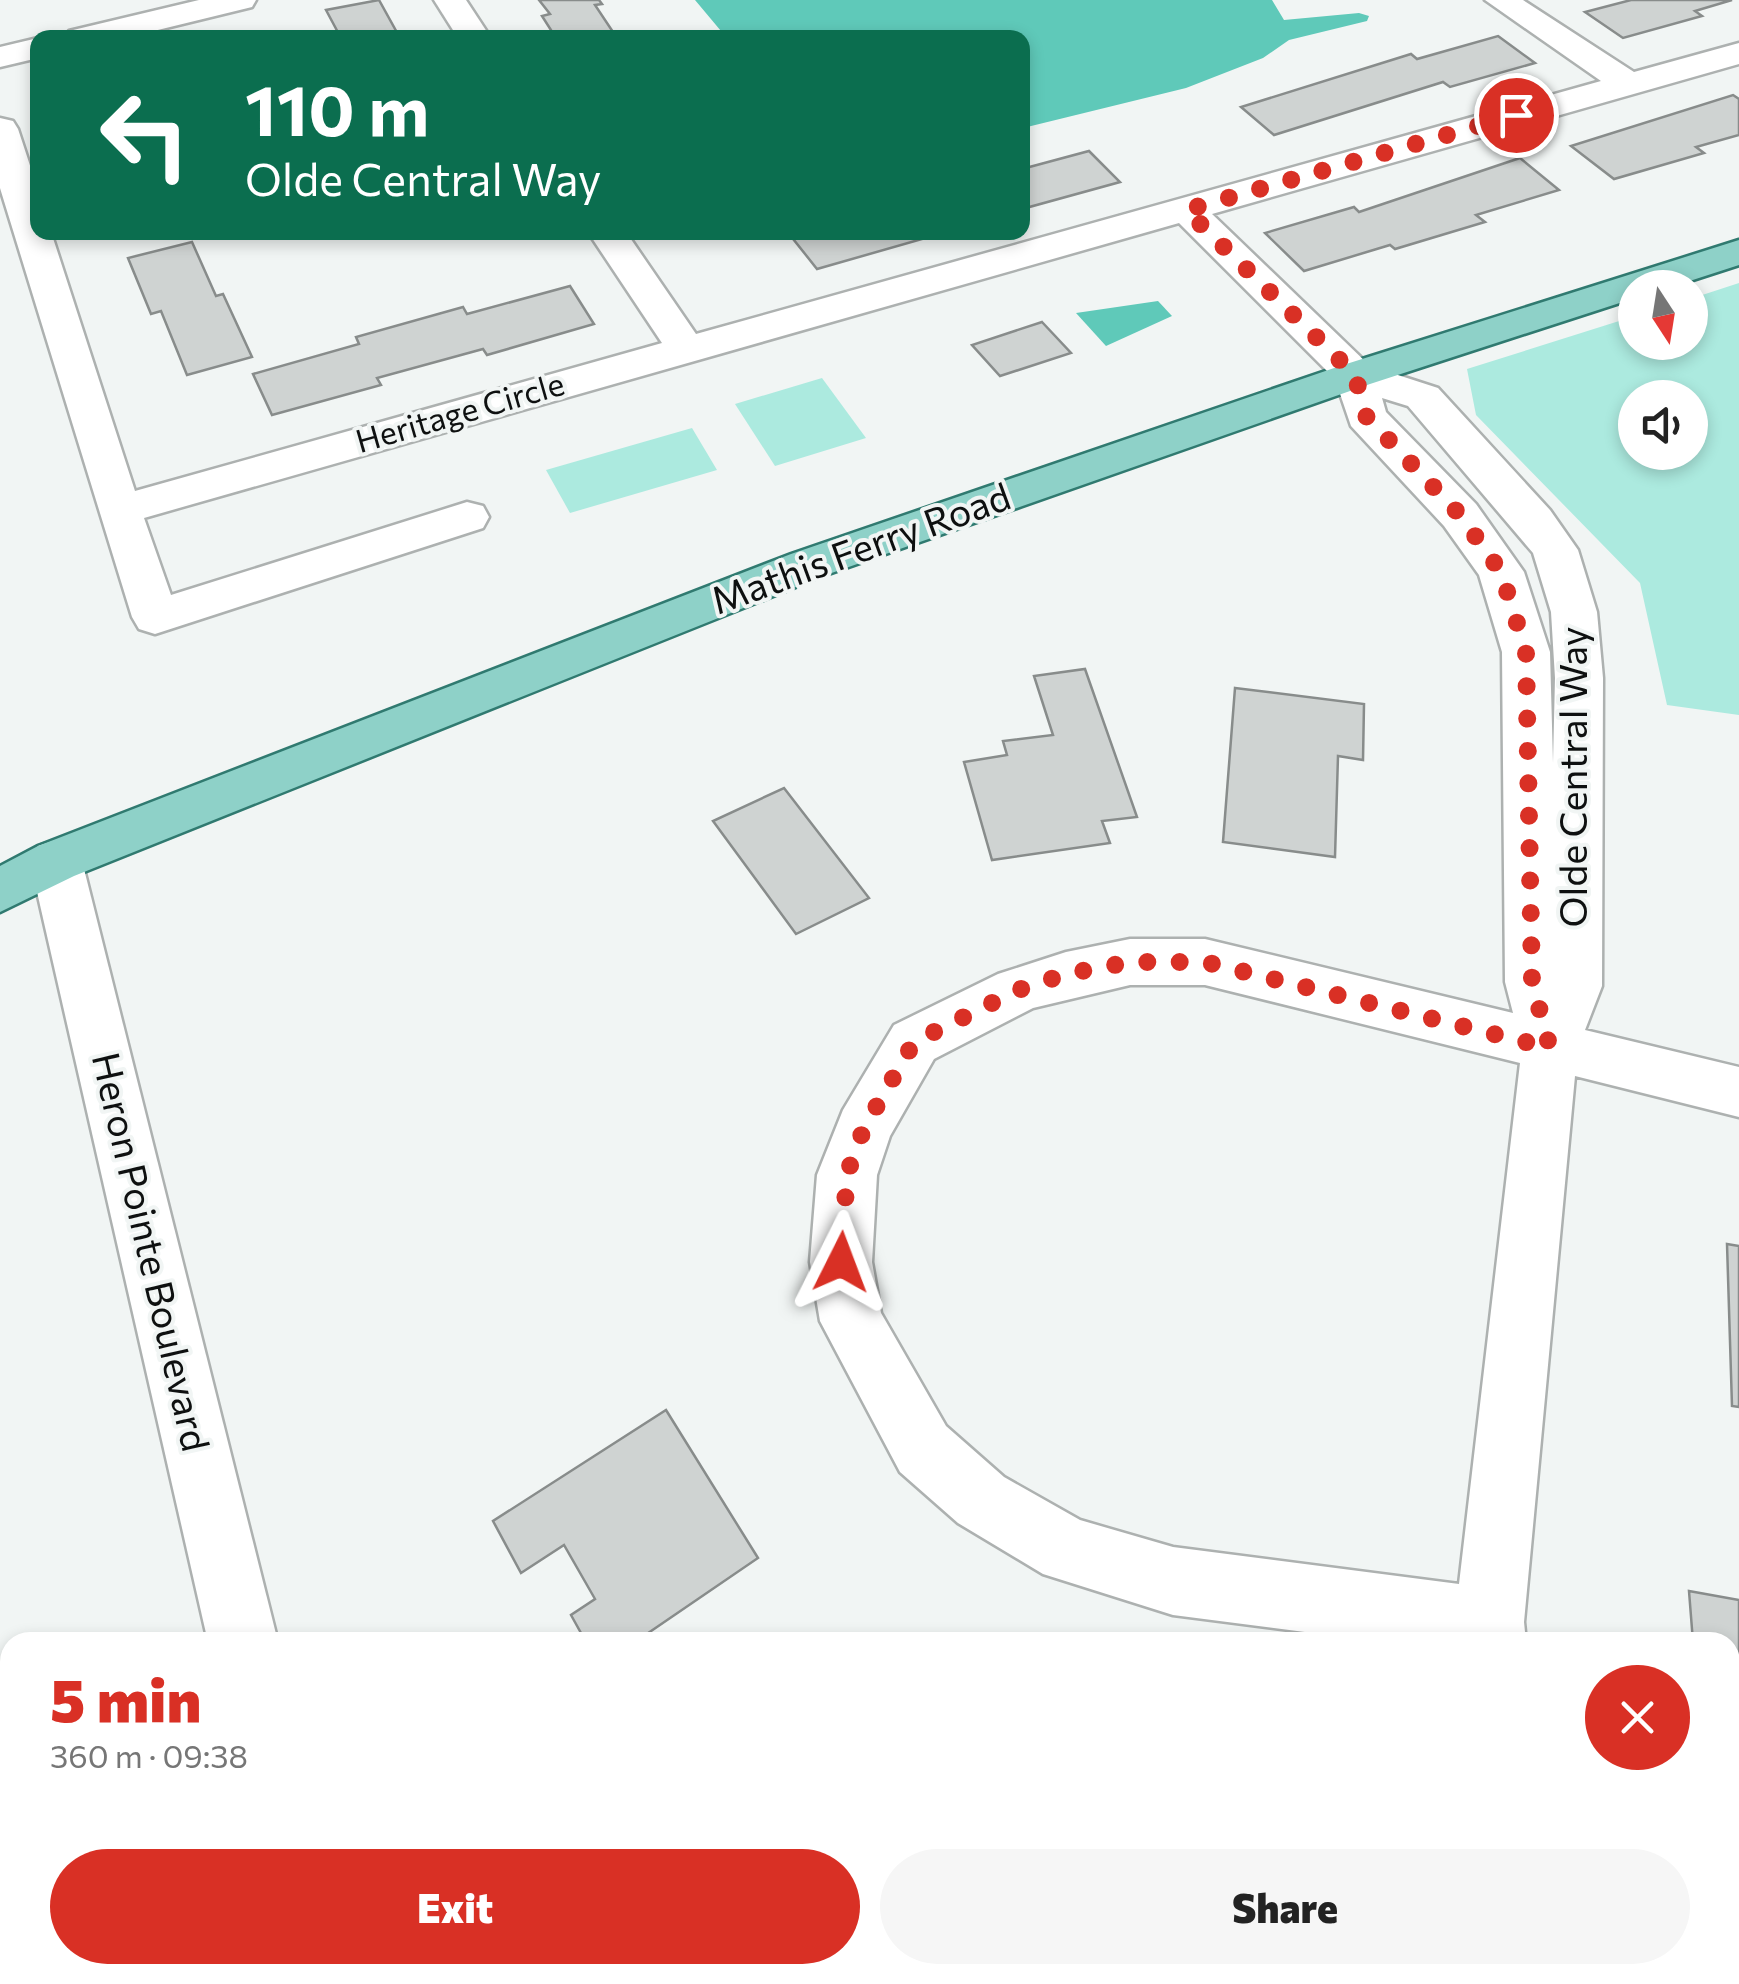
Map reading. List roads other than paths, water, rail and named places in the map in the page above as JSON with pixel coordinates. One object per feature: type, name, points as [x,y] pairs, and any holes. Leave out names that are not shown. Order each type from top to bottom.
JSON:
[{"type":"main road","name":"Mathis Ferry Road","points":[[0,891],[56,861],[807,564],[1355,375],[1739,252]]},
{"type":"street","points":[[114,30],[240,0]]},
{"type":"street","points":[[450,0],[471,30]]},
{"type":"street","points":[[1500,0],[1626,83]]},
{"type":"street","points":[[0,57],[30,50]]},
{"type":"street","name":"Heritage Circle","points":[[120,510],[1739,53]]},
{"type":"street","points":[[0,128],[30,224]]},
{"type":"street","points":[[1186,210],[1355,375]]},
{"type":"street","points":[[35,240],[155,616],[467,516]]},
{"type":"street","points":[[612,240],[686,349]]},
{"type":"street","name":"Olde Central Way","points":[[1355,375],[1366,416],[1460,515],[1501,572],[1526,652],[1532,982],[1550,1048],[1490,1632]]},
{"type":"street","name":"Heron Pointe Boulevard","points":[[56,861],[242,1632]]},
{"type":"street","points":[[1490,1632],[1173,1581],[1068,1550],[981,1500],[923,1449],[851,1321],[841,1262],[843,1217],[847,1174],[864,1128],[914,1042],[1018,990],[1066,974],[1130,962],[1205,962],[1739,1092]]}]
